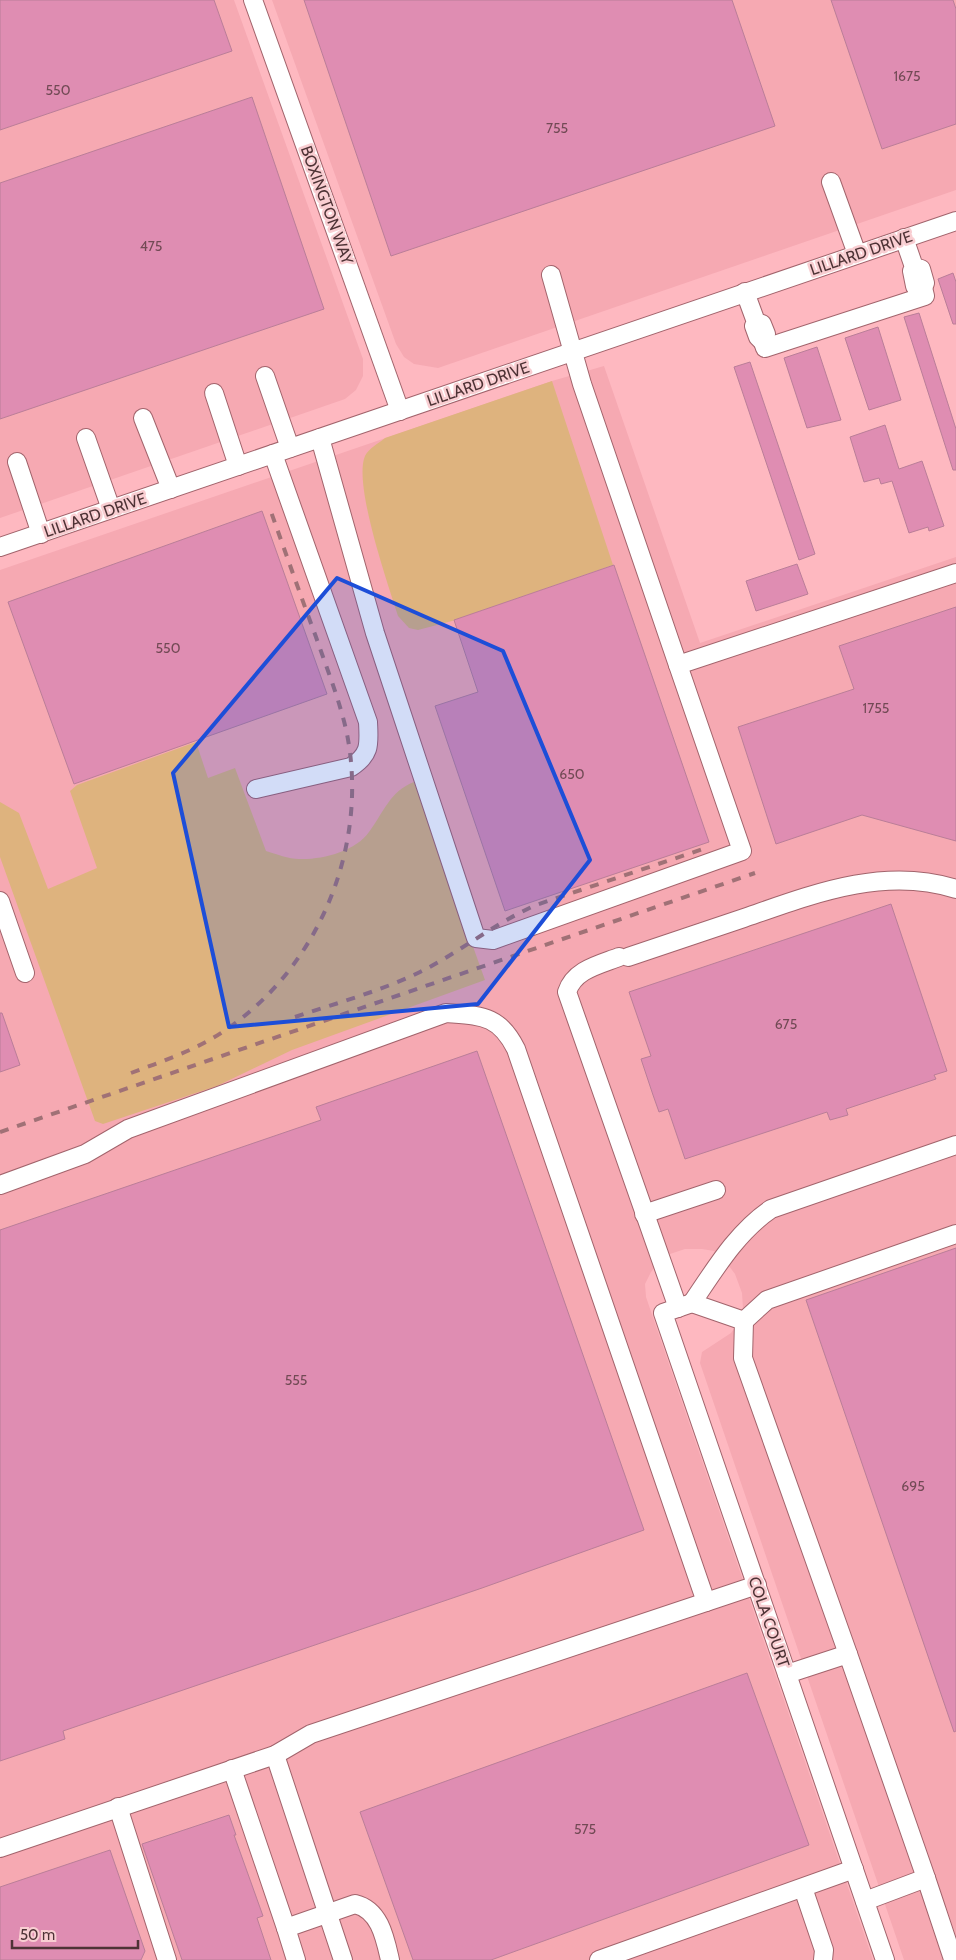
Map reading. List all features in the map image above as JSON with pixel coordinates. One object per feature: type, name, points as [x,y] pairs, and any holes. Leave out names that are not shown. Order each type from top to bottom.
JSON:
[{"type":"street","name":"BOXINGTON WAY","points":[[253,0],[400,411]]},
{"type":"street","points":[[830,182],[857,254]]},
{"type":"street","name":"LILLARD DRIVE","points":[[0,547],[956,221]]},
{"type":"street","points":[[745,292],[756,322],[754,326],[765,348],[924,296],[923,288],[916,286],[912,271],[914,267],[904,238]]},
{"type":"street","points":[[320,438],[375,633],[476,938],[494,940],[742,852],[582,384],[551,275]]},
{"type":"street","points":[[265,376],[290,448]]},
{"type":"street","points":[[214,393],[238,466]]},
{"type":"street","points":[[144,418],[171,489]]},
{"type":"street","points":[[86,438],[112,509]]},
{"type":"street","points":[[256,789],[351,767],[363,759],[369,746],[368,722],[273,454]]},
{"type":"street","points":[[17,462],[41,534]]},
{"type":"street","points":[[678,665],[956,573]]},
{"type":"street","points":[[744,1322],[685,1305],[644,1214],[567,992],[570,981],[582,972],[624,957],[840,887],[886,879],[934,882],[956,889]]},
{"type":"street","points":[[0,901],[25,973]]},
{"type":"street","points":[[0,1185],[85,1154],[128,1129],[446,1013],[483,1016],[507,1032],[516,1049],[706,1602]]},
{"type":"street","points":[[685,1305],[754,1220],[771,1208],[956,1145]]},
{"type":"street","points":[[644,1214],[716,1190]]},
{"type":"street","points":[[952,1959],[926,1878],[744,1358],[744,1322],[767,1300],[956,1234]]},
{"type":"street","name":"COLA COURT","points":[[685,1305],[663,1313],[885,1960]]},
{"type":"street","points":[[0,1848],[275,1755],[311,1734],[756,1586]]},
{"type":"street","points":[[787,1674],[848,1654]]},
{"type":"street","points":[[275,1755],[343,1960]]},
{"type":"street","points":[[232,1769],[296,1960]]},
{"type":"street","points":[[118,1807],[167,1960]]},
{"type":"street","points":[[599,1960],[854,1870]]},
{"type":"street","points":[[865,1901],[926,1878]]},
{"type":"street","points":[[803,1888],[824,1950],[823,1960]]},
{"type":"street","points":[[286,1928],[355,1904],[365,1907],[376,1918],[385,1938],[390,1960]]},
{"type":"highlighted area","points":[[337,578],[503,651],[590,860],[478,1004],[229,1027],[173,773]]},
{"type":"shaded area","points":[[0,0],[234,0],[363,359],[363,376],[356,390],[345,399],[0,518]]},
{"type":"shaded area","points":[[272,0],[956,0],[956,190],[438,368],[414,364],[404,357],[396,344]]},
{"type":"shaded area","points":[[604,366],[700,643],[956,557],[956,1960],[904,1960],[700,1363],[702,1352],[731,1333],[738,1323],[743,1309],[742,1293],[735,1274],[714,1251],[685,1249],[670,1254],[660,1261],[651,1272],[645,1284],[646,1297],[873,1960],[0,1960],[0,570],[552,381]]},
{"type":"shaded area","points":[[552,381],[613,565],[452,621],[418,630],[409,628],[398,616],[373,534],[364,488],[363,470],[366,453],[385,438]]},
{"type":"shaded area","points":[[196,742],[208,778],[235,768],[266,851],[291,858],[308,859],[328,856],[356,844],[369,832],[393,797],[414,782],[485,980],[292,1050],[217,1086],[103,1124],[95,1121],[0,857],[0,802],[19,813],[48,889],[97,868],[70,791],[77,785]]},
{"type":"building","points":[[0,0],[214,0],[232,51],[0,130]]},
{"type":"building","points":[[304,0],[732,0],[775,126],[391,256]]},
{"type":"building","points":[[831,0],[953,0],[956,9],[956,124],[882,149]]},
{"type":"building","points":[[252,97],[324,309],[0,419],[0,183]]},
{"type":"building","points":[[953,273],[956,282],[956,324],[953,324],[938,279]]},
{"type":"building","points":[[919,313],[956,429],[956,470],[953,470],[904,317]]},
{"type":"building","points":[[878,327],[901,400],[869,410],[845,338]]},
{"type":"building","points":[[817,347],[841,420],[807,428],[784,358]]},
{"type":"building","points":[[750,362],[815,554],[799,560],[734,367]]},
{"type":"building","points":[[885,425],[899,469],[922,461],[944,526],[929,531],[928,527],[909,533],[892,481],[881,484],[879,478],[864,482],[850,437]]},
{"type":"building","points":[[262,511],[327,694],[74,784],[8,602]]},
{"type":"building","points":[[797,564],[808,594],[756,611],[746,581]]},
{"type":"building","points":[[614,565],[709,842],[505,911],[435,706],[478,692],[454,620]]},
{"type":"building","points":[[956,607],[956,841],[862,815],[776,844],[738,727],[854,689],[839,646]]},
{"type":"building","points":[[891,904],[947,1071],[934,1075],[936,1079],[846,1109],[848,1115],[830,1120],[827,1112],[685,1159],[668,1109],[659,1112],[653,1095],[641,1059],[651,1056],[629,992]]},
{"type":"building","points":[[0,1013],[2,1013],[20,1065],[0,1072]]},
{"type":"building","points":[[477,1051],[644,1530],[482,1588],[63,1731],[65,1739],[0,1761],[0,1230],[321,1120],[316,1107]]},
{"type":"building","points":[[956,1248],[956,1731],[954,1732],[806,1300]]},
{"type":"building","points":[[747,1673],[809,1845],[491,1960],[413,1960],[360,1812]]},
{"type":"building","points":[[229,1815],[236,1835],[234,1835],[263,1916],[257,1918],[271,1960],[182,1960],[142,1844]]},
{"type":"building","points":[[110,1850],[145,1951],[141,1960],[0,1960],[0,1887]]},
{"type":"railway","points":[[131,1073],[202,1044],[224,1031],[257,1005],[286,974],[310,939],[329,901],[343,861],[350,819],[352,776],[347,734],[333,685],[270,509]]},
{"type":"railway","points":[[295,1017],[405,979],[449,956],[506,920],[536,905],[706,848]]},
{"type":"railway","points":[[0,1132],[755,873]]}]
